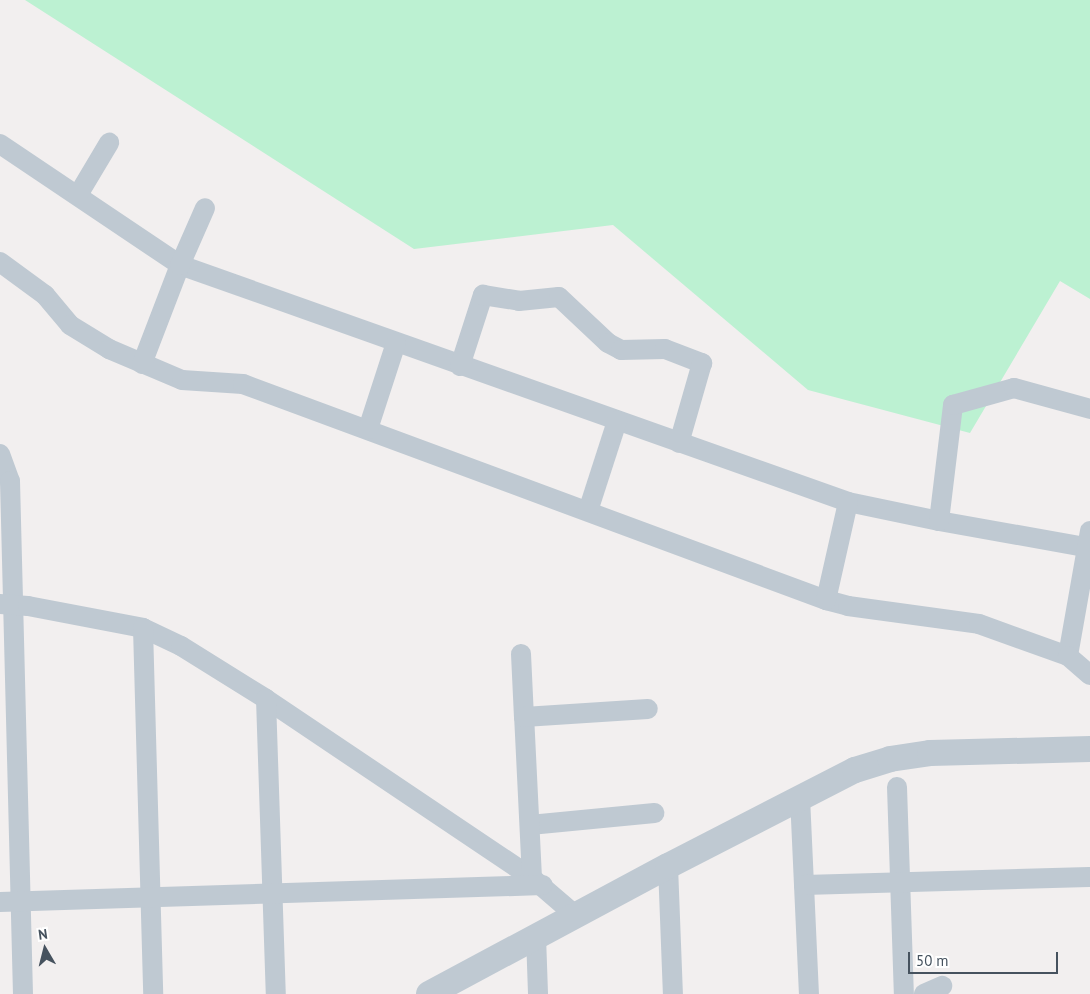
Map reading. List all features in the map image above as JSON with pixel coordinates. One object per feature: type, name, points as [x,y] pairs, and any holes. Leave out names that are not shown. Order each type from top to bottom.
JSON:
[{"type":"street","points":[[78,195],[109,143]]},
{"type":"street","points":[[0,144],[180,265],[460,366],[848,502],[939,521],[1089,542],[1068,656]]},
{"type":"street","points":[[142,364],[180,265],[205,208]]},
{"type":"street","points":[[0,262],[45,296],[70,326],[109,349],[182,380],[243,384],[826,600],[848,606],[979,624],[1068,656],[1090,675]]},
{"type":"street","points":[[460,366],[483,295],[519,301],[559,297],[608,343],[621,350],[665,350],[702,363],[679,443]]},
{"type":"street","points":[[368,429],[396,343]]},
{"type":"street","points":[[939,521],[953,405],[1014,388],[1090,409]]},
{"type":"street","points":[[588,511],[617,421]]},
{"type":"street","points":[[0,454],[5,480],[8,751],[21,901],[23,994]]},
{"type":"street","points":[[826,600],[848,502]]},
{"type":"street","points":[[6,604],[143,628],[181,646],[266,699],[538,882],[575,915]]},
{"type":"street","points":[[143,628],[153,994]]},
{"type":"street","points":[[521,654],[530,825],[538,882]]},
{"type":"street","points":[[266,699],[276,994]]},
{"type":"street","points":[[524,717],[648,709]]},
{"type":"street","points":[[429,994],[668,866],[855,770],[890,759],[930,753],[1090,749]]},
{"type":"street","points":[[897,788],[904,994]]},
{"type":"street","points":[[800,797],[808,994]]},
{"type":"street","points":[[530,825],[654,813]]},
{"type":"street","points":[[668,866],[673,994]]},
{"type":"street","points":[[804,885],[1089,877]]},
{"type":"street","points":[[0,902],[273,894],[538,882]]},
{"type":"street","points":[[536,936],[538,994]]},
{"type":"green space","points":[[25,0],[1090,0],[1090,299],[1060,281],[970,433],[808,390],[613,225],[414,249]]}]
